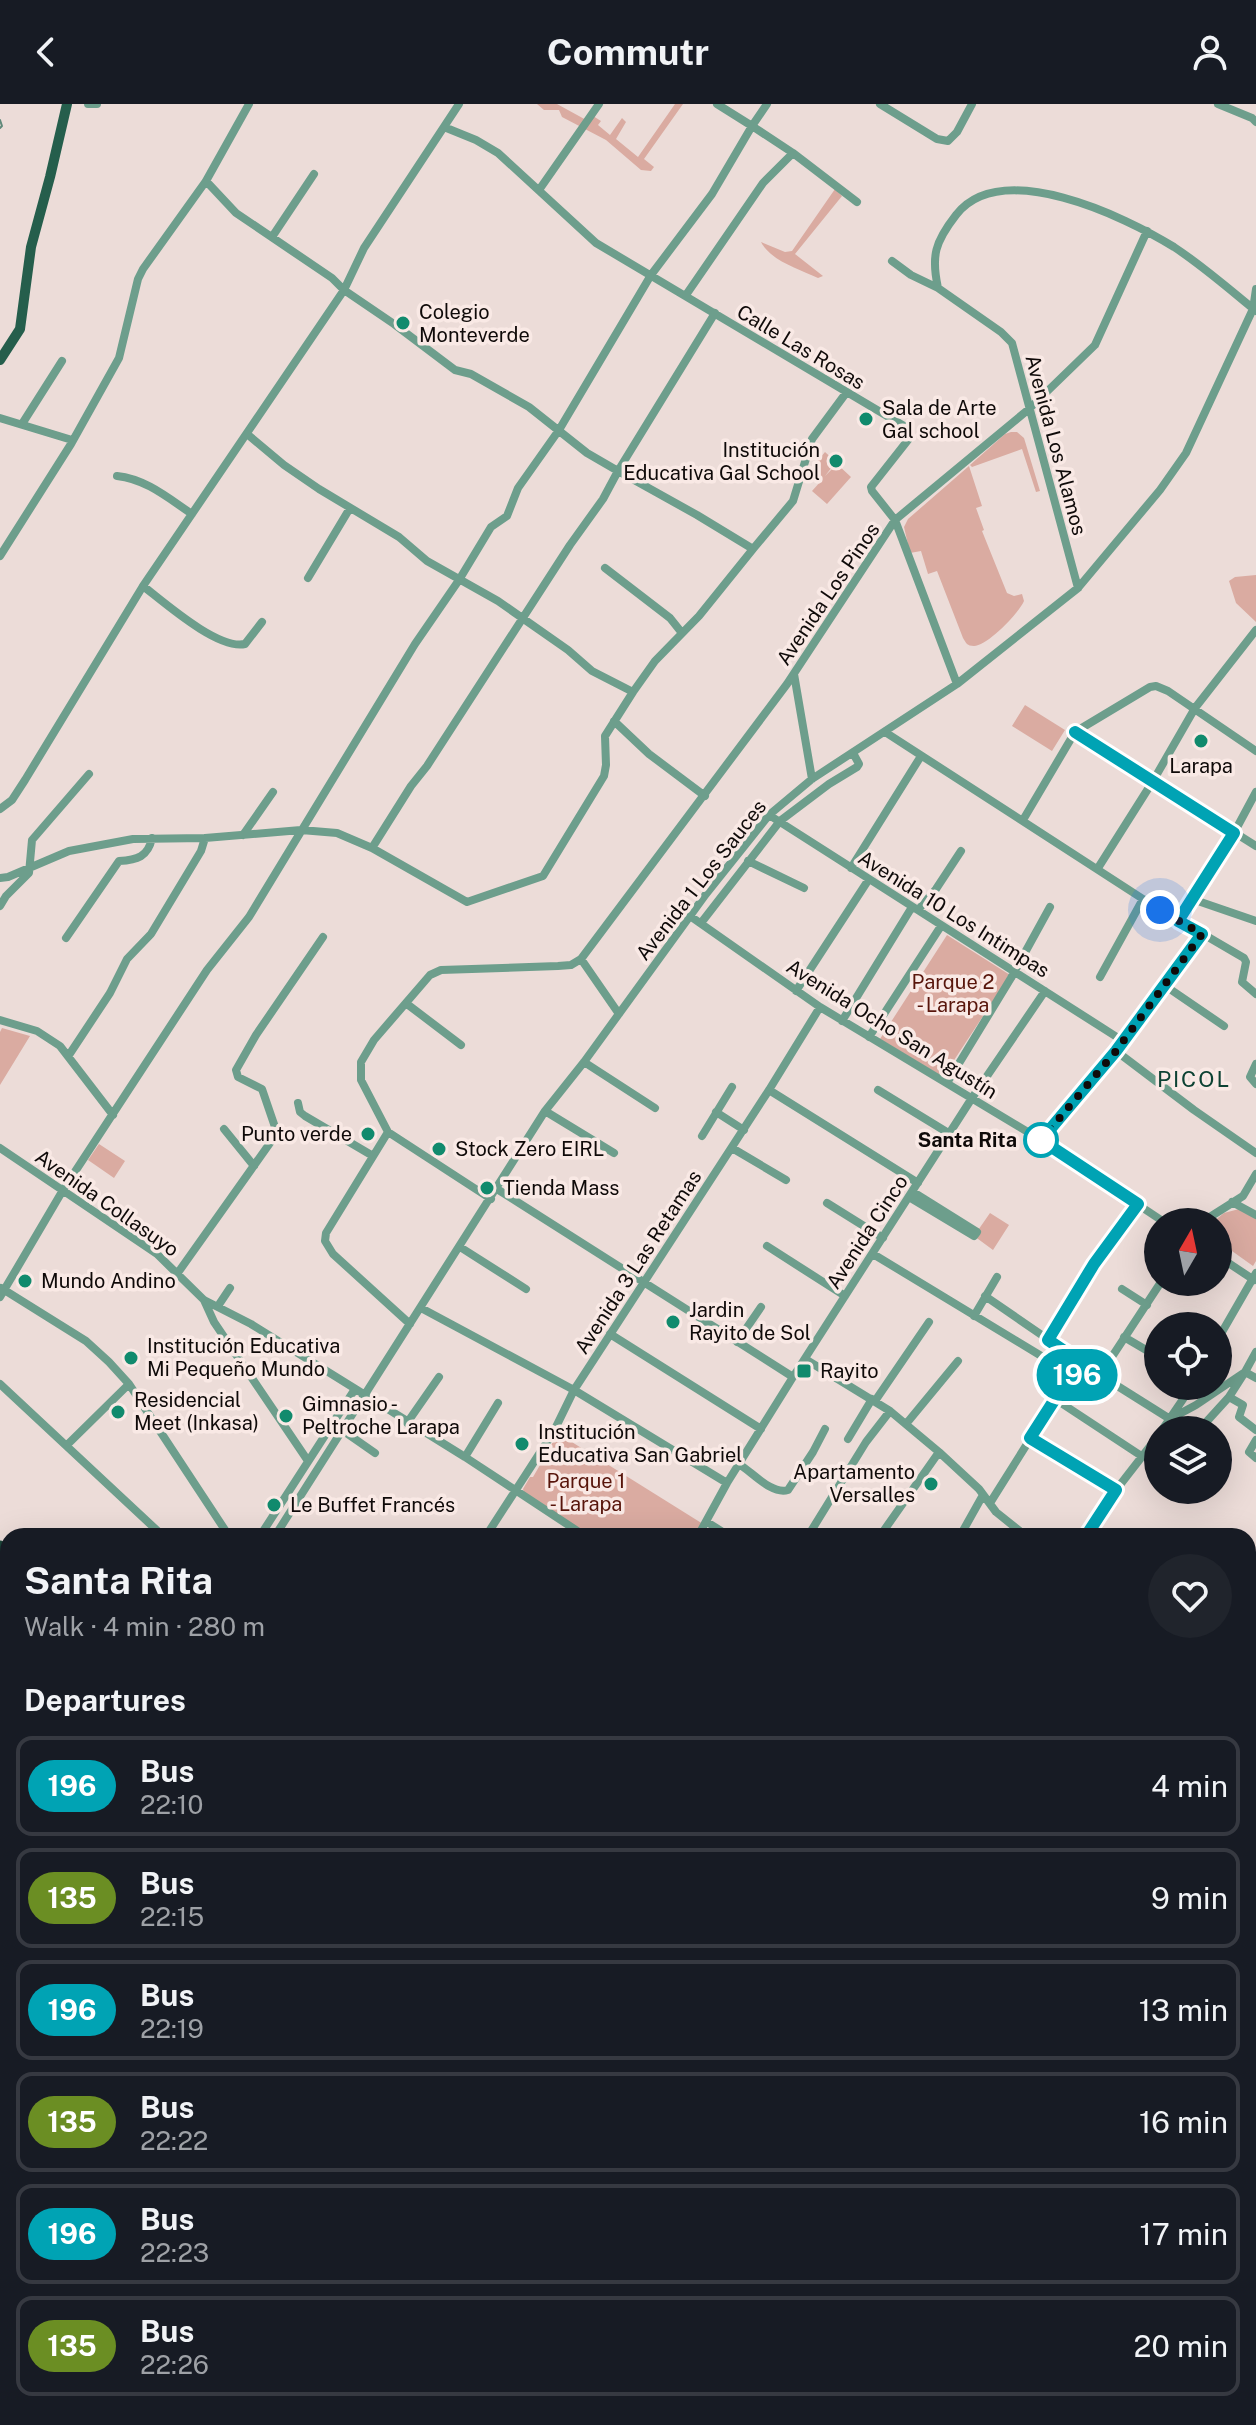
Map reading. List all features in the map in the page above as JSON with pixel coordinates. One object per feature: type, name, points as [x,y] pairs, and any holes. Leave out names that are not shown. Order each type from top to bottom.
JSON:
[{"type":"main road","points":[[0,360],[20,329],[31,247],[67,104]]},
{"type":"street","points":[[88,104],[97,104]]},
{"type":"street","points":[[0,556],[119,358],[138,279],[206,181],[249,104]]},
{"type":"street","points":[[0,809],[12,800],[143,586],[344,290],[364,248],[459,104]]},
{"type":"street","points":[[539,190],[599,104]]},
{"type":"street","points":[[717,104],[793,153],[857,202]]},
{"type":"street","points":[[224,1528],[129,1384],[109,1362],[86,1341],[1,1292],[63,1190],[207,970],[249,917],[415,644],[491,527],[507,516],[518,488],[559,430],[651,275],[712,194],[767,104]]},
{"type":"street","points":[[880,104],[937,139],[948,141],[957,132],[972,104]]},
{"type":"street","points":[[893,112],[900,104]]},
{"type":"street","points":[[1218,104],[1256,122]]},
{"type":"street","name":"Calle Las Rosas","points":[[444,127],[498,153],[596,243],[904,426],[908,440],[871,487],[895,520],[957,684]]},
{"type":"street","points":[[686,295],[763,183],[793,153]]},
{"type":"street","points":[[272,237],[314,174]]},
{"type":"street","points":[[206,181],[236,213],[332,278],[344,290],[455,370],[471,374],[529,407],[587,453],[753,549]]},
{"type":"street","points":[[938,288],[933,266],[942,235],[965,204],[997,190],[1012,189],[1075,201],[1147,231],[1199,265],[1255,310]]},
{"type":"street","name":"Avenida Los Pinos","points":[[581,959],[794,674],[895,520],[1029,409],[1095,345],[1147,231]]},
{"type":"street","name":"Avenida Los Alamos","points":[[892,261],[911,275],[938,288],[1012,343],[1078,588]]},
{"type":"street","name":"Avenida 1 Los Sauces","points":[[280,1528],[545,1111],[769,815],[812,779],[957,684],[1078,588],[1174,472],[1186,453],[1255,310],[1256,289]]},
{"type":"street","points":[[372,848],[603,499],[715,313]]},
{"type":"street","points":[[22,424],[62,361]]},
{"type":"street","points":[[0,878],[69,851],[133,839],[205,838],[301,830],[337,833],[372,848],[467,902],[518,883],[537,880],[548,869],[604,776],[605,736],[614,721],[655,661],[699,616],[793,501],[812,439],[846,393]]},
{"type":"street","points":[[0,418],[72,440]]},
{"type":"street","points":[[247,434],[284,465],[399,537],[427,561],[498,601],[568,650],[592,671],[633,692]]},
{"type":"street","points":[[117,476],[144,482],[192,514]]},
{"type":"street","points":[[308,578],[350,508]]},
{"type":"street","points":[[605,568],[670,618],[682,633]]},
{"type":"street","points":[[143,586],[184,617],[230,644],[245,644],[262,622]]},
{"type":"street","points":[[1098,868],[1195,708],[1256,630]]},
{"type":"street","points":[[794,674],[812,779]]},
{"type":"street","points":[[1023,820],[1075,732],[1150,687],[1161,688],[1254,745]]},
{"type":"street","points":[[614,721],[649,754],[705,796]]},
{"type":"street","points":[[885,732],[1143,899],[1239,956],[1246,962],[1242,982],[1256,994]]},
{"type":"street","points":[[1075,732],[1256,846]]},
{"type":"street","points":[[701,923],[780,821],[857,767],[859,764],[853,753]]},
{"type":"street","points":[[851,868],[921,756]]},
{"type":"street","points":[[0,906],[29,873],[32,840],[89,774]]},
{"type":"street","points":[[243,835],[273,792]]},
{"type":"street","points":[[1178,921],[1256,792]]},
{"type":"street","name":"Avenida 10 Los Intimpas","points":[[769,815],[1123,1041]]},
{"type":"street","points":[[66,938],[119,861],[139,859],[145,855],[152,838]]},
{"type":"street","points":[[69,1055],[110,993],[127,959],[151,934],[201,851],[205,838]]},
{"type":"street","points":[[842,1021],[915,908],[936,889],[961,851]]},
{"type":"street","points":[[748,861],[804,888]]},
{"type":"street","points":[[796,991],[869,879]]},
{"type":"street","points":[[1100,977],[1143,899]]},
{"type":"street","points":[[1192,899],[1256,921]]},
{"type":"street","points":[[947,1083],[1050,907]]},
{"type":"street","name":"Avenida Ocho San Agustín","points":[[690,916],[820,1007],[1041,1140],[1144,1208]]},
{"type":"street","points":[[869,1037],[941,926]]},
{"type":"street","points":[[1041,1140],[1116,1051],[1202,934]]},
{"type":"street","points":[[177,1274],[270,1143],[275,1127],[262,1089],[238,1077],[236,1070],[256,1035],[323,937]]},
{"type":"street","points":[[491,1199],[388,1132],[361,1080],[361,1062],[374,1040],[430,975],[441,970],[571,965],[581,959],[619,1014]]},
{"type":"street","points":[[1164,985],[1224,1026]]},
{"type":"street","name":"Avenida Cinco","points":[[703,1528],[727,1483],[793,1377],[972,1098],[1045,991]]},
{"type":"street","points":[[407,1004],[461,1045]]},
{"type":"street","name":"Avenida 3 Las Retamas","points":[[491,1528],[554,1431],[574,1390],[744,1130],[820,1007]]},
{"type":"street","points":[[0,1020],[37,1031],[60,1046],[113,1115]]},
{"type":"street","points":[[1116,1051],[1256,1153]]},
{"type":"street","points":[[584,1062],[655,1108]]},
{"type":"street","points":[[1256,1064],[1250,1077],[1256,1084]]},
{"type":"street","points":[[702,1136],[732,1087]]},
{"type":"street","points":[[769,1090],[918,1183]]},
{"type":"street","points":[[878,1090],[950,1134]]},
{"type":"street","points":[[298,1103],[300,1112],[305,1116],[373,1156]]},
{"type":"street","points":[[545,1111],[614,1153]]},
{"type":"street","points":[[716,1112],[744,1130]]},
{"type":"street","points":[[224,1129],[254,1166]]},
{"type":"street","points":[[388,1132],[326,1233],[325,1241],[333,1254],[410,1324]]},
{"type":"street","name":"Avenida Collasuyo","points":[[0,1148],[157,1254],[204,1300],[364,1395]]},
{"type":"street","points":[[732,1148],[786,1180]]},
{"type":"street","points":[[1223,1208],[1243,1196],[1256,1174]]},
{"type":"street","points":[[497,1189],[793,1377]]},
{"type":"street","points":[[911,1194],[977,1232],[974,1236],[911,1194]]},
{"type":"street","points":[[1232,1202],[1256,1215]]},
{"type":"street","points":[[827,1203],[883,1238]]},
{"type":"street","points":[[1048,1340],[1094,1264],[1138,1204]]},
{"type":"street","points":[[767,1246],[845,1296]]},
{"type":"street","points":[[460,1247],[526,1289]]},
{"type":"street","points":[[873,1254],[1071,1374],[1100,1375]]},
{"type":"street","points":[[1232,1264],[1255,1278],[1232,1316]]},
{"type":"street","points":[[974,1316],[997,1277]]},
{"type":"street","points":[[218,1306],[230,1288]]},
{"type":"street","points":[[1122,1289],[1147,1305]]},
{"type":"street","points":[[985,1296],[1165,1416]]},
{"type":"street","points":[[1100,1375],[1152,1296]]},
{"type":"street","points":[[204,1300],[214,1322],[308,1461]]},
{"type":"street","points":[[737,1342],[761,1307]]},
{"type":"street","points":[[421,1308],[574,1390],[727,1483]]},
{"type":"street","points":[[848,1439],[929,1322]]},
{"type":"street","points":[[610,1334],[761,1429]]},
{"type":"street","points":[[1124,1337],[1144,1349]]},
{"type":"street","points":[[1232,1392],[1256,1352]]},
{"type":"street","points":[[805,1359],[890,1411],[939,1452],[996,1512],[1016,1528]]},
{"type":"street","points":[[906,1424],[958,1361]]},
{"type":"street","points":[[1245,1372],[1256,1378]]},
{"type":"street","points":[[1176,1416],[1245,1372]]},
{"type":"street","points":[[990,1503],[1071,1374]]},
{"type":"street","points":[[407,1423],[439,1377]]},
{"type":"street","points":[[0,1384],[155,1528]]},
{"type":"street","points":[[67,1445],[129,1384]]},
{"type":"street","points":[[265,1528],[355,1389]]},
{"type":"street","points":[[364,1395],[573,1528]]},
{"type":"street","points":[[1055,1399],[1143,1457],[1091,1528]]},
{"type":"street","points":[[1232,1399],[1243,1405],[1239,1417],[1256,1430]]},
{"type":"street","points":[[1211,1416],[1226,1400]]},
{"type":"street","points":[[465,1457],[498,1403]]},
{"type":"street","points":[[1196,1405],[1209,1416]]},
{"type":"street","points":[[813,1528],[866,1442],[890,1411]]},
{"type":"street","points":[[739,1464],[776,1490],[785,1492],[825,1429]]},
{"type":"street","points":[[342,1430],[375,1453]]},
{"type":"street","points":[[1030,1438],[1116,1490]]},
{"type":"street","points":[[1256,1440],[1249,1452],[1256,1458]]},
{"type":"street","points":[[886,1528],[939,1452]]},
{"type":"street","points":[[964,1528],[983,1495]]},
{"type":"street","points":[[707,1522],[716,1528]]},
{"type":"street","points":[[1256,2037],[1256,2043]]},
{"type":"green space","points":[[537,104],[557,104],[588,121],[593,116],[601,121],[598,125],[610,135],[622,118],[626,122],[616,139],[638,157],[675,104],[683,104],[644,159],[654,167],[651,171],[641,170],[606,140],[562,117],[559,110],[544,110]]},
{"type":"green space","points":[[835,189],[842,196],[795,254],[823,276],[818,278],[794,268],[766,249],[761,242],[785,252],[792,251]]},
{"type":"green space","points":[[1011,432],[1017,432],[1024,438],[1040,491],[1036,492],[1022,449],[972,467],[970,465]]},
{"type":"green space","points":[[825,452],[836,462],[825,476],[837,464],[851,477],[827,504],[812,491],[821,481],[809,471]]},
{"type":"green space","points":[[969,466],[982,506],[976,508],[982,531],[1007,593],[1014,596],[1022,594],[1024,601],[1002,628],[987,641],[974,646],[968,645],[963,638],[937,571],[928,574],[921,551],[910,553],[904,527],[908,519]]},
{"type":"green space","points":[[1256,575],[1256,622],[1236,603],[1229,581],[1235,577]]},
{"type":"green space","points":[[1025,705],[1065,730],[1052,751],[1012,726]]},
{"type":"green space","name":"Parque 2 - Larapa","points":[[947,935],[1010,975],[943,1077],[880,1039]]},
{"type":"green space","points":[[2,1028],[30,1036],[0,1085],[0,1032]]},
{"type":"green space","points":[[99,1144],[125,1161],[114,1178],[88,1160]]},
{"type":"green space","points":[[1239,1209],[1256,1219],[1256,1261],[1253,1266],[1232,1251],[1232,1211]]},
{"type":"green space","points":[[990,1213],[1009,1225],[993,1250],[974,1236]]},
{"type":"green space","name":"Parque 1 - Larapa","points":[[559,1434],[703,1524],[700,1528],[578,1528],[524,1493],[523,1489],[533,1477],[540,1460]]},
{"type":"waterway","points":[[0,120],[0,128]]},
{"type":"bus line","name":"196","points":[[1075,732],[1234,833],[1178,921],[1202,934],[1116,1051],[1041,1140],[1138,1204],[1094,1264],[1048,1340],[1100,1375],[1071,1374],[1030,1438],[1116,1490],[1091,1528]]},
{"type":"place","name":"Colegio Monteverde","points":[[403,323]]},
{"type":"place","name":"Sala de Arte Gal school","points":[[866,419]]},
{"type":"place","name":"Institución Educativa Gal School","points":[[836,461]]},
{"type":"place","name":"Larapa","points":[[1201,741]]},
{"type":"place","name":"Punto verde","points":[[368,1134]]},
{"type":"place","name":"Santa Rita","points":[[1041,1140]]},
{"type":"place","name":"Stock Zero EIRL","points":[[439,1149]]},
{"type":"place","name":"Tienda Mass","points":[[487,1188]]},
{"type":"place","name":"Mundo Andino","points":[[25,1281]]},
{"type":"place","name":"Jardin Rayito de Sol","points":[[673,1322]]},
{"type":"place","name":"Institución Educativa Mi Pequeño Mundo","points":[[131,1358]]},
{"type":"place","name":"Rayito","points":[[804,1371]]},
{"type":"place","name":"Residencial Meet (Inkasa)","points":[[118,1412]]},
{"type":"place","name":"Gimnasio - Peltroche Larapa","points":[[286,1416]]},
{"type":"place","name":"Institución Educativa San Gabriel","points":[[522,1444]]},
{"type":"place","name":"Apartamento Versalles","points":[[931,1484]]},
{"type":"place","name":"Le Buffet Francés","points":[[274,1505]]},
{"type":"district","name":"PICOL","points":[[1194,1079]]},
{"type":"route","points":[[1041,1140],[1116,1051],[1202,934],[1160,910]]}]
